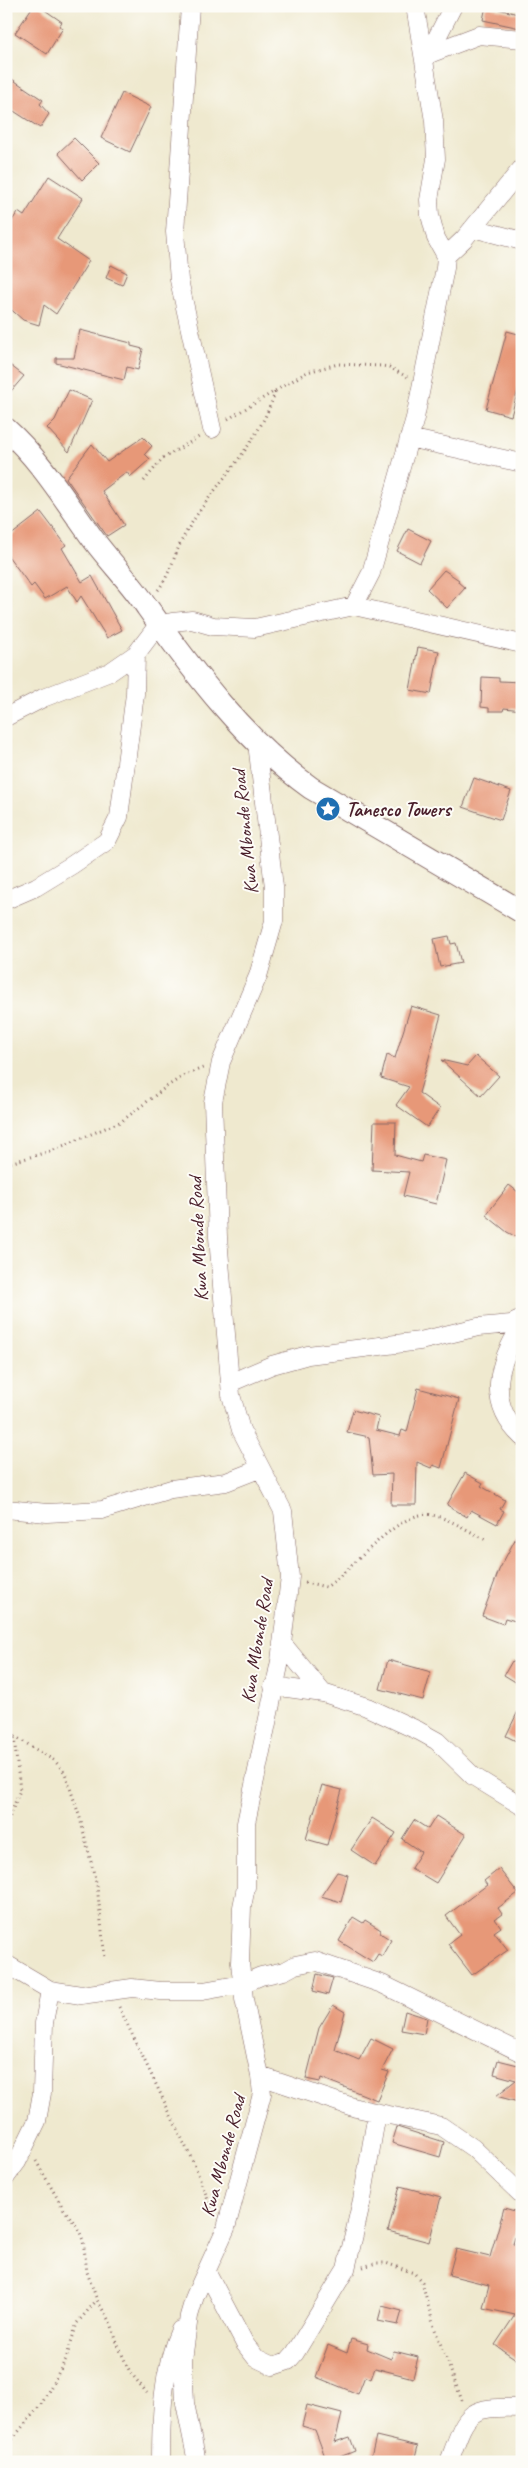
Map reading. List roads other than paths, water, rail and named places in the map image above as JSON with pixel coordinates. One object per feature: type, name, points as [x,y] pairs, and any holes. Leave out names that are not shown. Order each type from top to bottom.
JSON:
[{"type":"street","points":[[190,6],[175,232],[179,280],[212,429]]},
{"type":"street","points":[[415,6],[427,58],[434,121],[436,159],[430,207],[436,238],[446,256]]},
{"type":"street","points":[[427,58],[453,6]]},
{"type":"street","points":[[427,58],[479,35],[522,39]]},
{"type":"street","points":[[354,606],[371,573],[409,438],[446,256],[473,228],[522,168]]},
{"type":"street","points":[[473,228],[522,241]]},
{"type":"street","points":[[6,429],[42,469],[97,545],[147,606],[158,625],[257,743],[289,772],[312,788],[522,912]]},
{"type":"street","points":[[409,438],[522,463]]},
{"type":"street","points":[[6,717],[43,698],[110,672],[136,654],[158,625],[192,620],[213,626],[255,628],[354,606],[522,644]]},
{"type":"street","points":[[6,900],[36,887],[72,866],[107,841],[114,830],[119,817],[132,725],[136,654]]},
{"type":"street","name":"Kwa Mbonde Road","points":[[197,2462],[185,2402],[183,2360],[195,2296],[222,2239],[260,2105],[260,2076],[242,1984],[240,1941],[246,1887],[246,1822],[282,1643],[290,1577],[283,1511],[241,1430],[232,1395],[218,1236],[213,1112],[215,1081],[220,1062],[255,983],[274,921],[274,888],[257,743]]},
{"type":"street","points":[[232,1382],[272,1365],[308,1355],[420,1341],[478,1327],[511,1324],[522,1319]]},
{"type":"street","points":[[522,1325],[507,1348],[498,1391],[503,1412],[522,1437]]},
{"type":"street","points":[[6,1509],[47,1513],[102,1510],[171,1489],[226,1482],[260,1469]]},
{"type":"street","points":[[282,1643],[323,1693]]},
{"type":"street","points":[[273,1686],[323,1693],[367,1707],[429,1736],[473,1776],[522,1806]]},
{"type":"street","points":[[6,1964],[50,1990],[81,1995],[132,1988],[161,1991],[203,1991],[242,1984],[308,1961],[321,1962],[382,1984],[522,2054]]},
{"type":"street","points":[[6,2177],[28,2142],[37,2121],[42,2093],[44,2023],[50,1990]]},
{"type":"street","points":[[260,2076],[376,2113],[441,2126],[473,2148],[522,2195]]},
{"type":"street","points":[[207,2272],[245,2344],[256,2358],[273,2366],[288,2361],[336,2288],[346,2269],[362,2200],[376,2113]]},
{"type":"street","points":[[161,2462],[163,2408],[168,2362],[195,2296]]},
{"type":"street","points":[[449,2462],[462,2426],[468,2416],[484,2408],[522,2408]]},
{"type":"place","name":"Tanesco Towers","points":[[328,809]]}]
